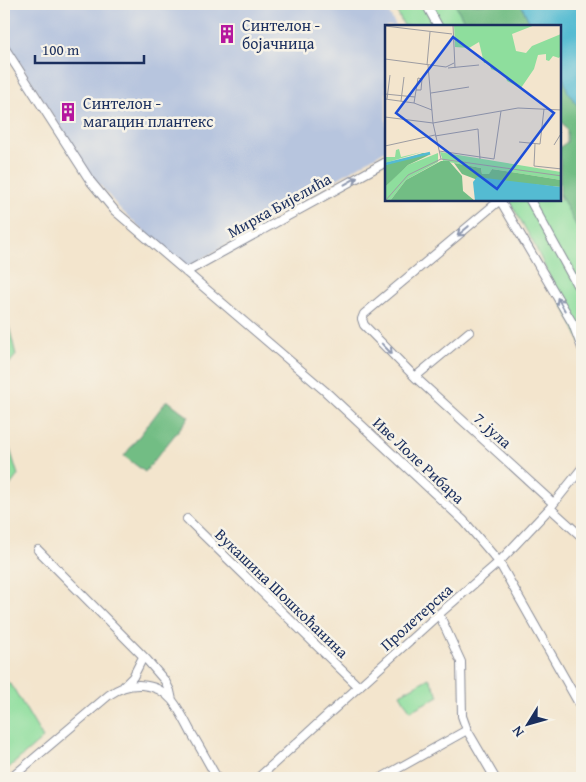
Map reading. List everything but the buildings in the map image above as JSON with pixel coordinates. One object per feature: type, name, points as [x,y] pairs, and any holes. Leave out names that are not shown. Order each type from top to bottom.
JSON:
[{"type":"street","points":[[426,4],[437,25]]},
{"type":"street","name":"Иве Лоле Рибара","points":[[4,47],[90,182],[115,211],[325,391],[464,521],[499,562],[582,709]]},
{"type":"street","name":"Мирка Бијелића","points":[[186,272],[385,163]]},
{"type":"street","name":"7. јула","points":[[499,201],[364,314],[362,319],[364,325],[415,377],[582,537]]},
{"type":"street","points":[[501,201],[573,324],[582,348]]},
{"type":"street","points":[[531,201],[582,294]]},
{"type":"street","points":[[415,377],[469,332]]},
{"type":"street","name":"Пролетерска","points":[[258,778],[499,562],[551,506],[582,468]]},
{"type":"street","name":"Вукашина Шошкоћанина","points":[[187,519],[359,687]]},
{"type":"street","points":[[38,550],[144,657],[165,681],[172,700],[218,778]]},
{"type":"street","points":[[439,614],[461,662],[462,716],[467,730],[495,778]]},
{"type":"street","points":[[11,778],[109,694],[124,686],[133,677],[144,657]]},
{"type":"street","points":[[124,686],[143,684],[160,690],[172,700]]},
{"type":"street","points":[[381,778],[467,730]]},
{"type":"shaded area","points":[[4,4],[384,4],[395,25],[385,25],[385,151],[185,269],[120,209],[84,166],[4,38]]},
{"type":"green space","points":[[393,4],[455,4],[466,25],[404,25]]},
{"type":"green space","points":[[455,4],[521,4],[531,25],[466,25]]},
{"type":"green space","points":[[561,72],[569,92],[582,112],[582,237],[561,196],[561,146],[567,142],[567,130],[561,121]]},
{"type":"green space","points":[[561,196],[582,237],[582,345],[533,242],[510,201],[561,201]]},
{"type":"green space","points":[[4,306],[16,355],[4,370]]},
{"type":"green space","points":[[167,400],[189,417],[145,472],[124,456]]},
{"type":"green space","points":[[4,430],[18,475],[4,494]]},
{"type":"green space","points":[[4,678],[12,686],[43,738],[4,772]]},
{"type":"green space","points":[[429,678],[439,696],[410,711],[400,694]]},
{"type":"water","points":[[521,4],[582,4],[582,112],[568,92],[561,72],[561,25],[531,25]]},
{"type":"place","name":"Синтелон - бојачница","points":[[227,34]]},
{"type":"place","name":"Синтелон - магацин плантекс","points":[[68,112]]}]
